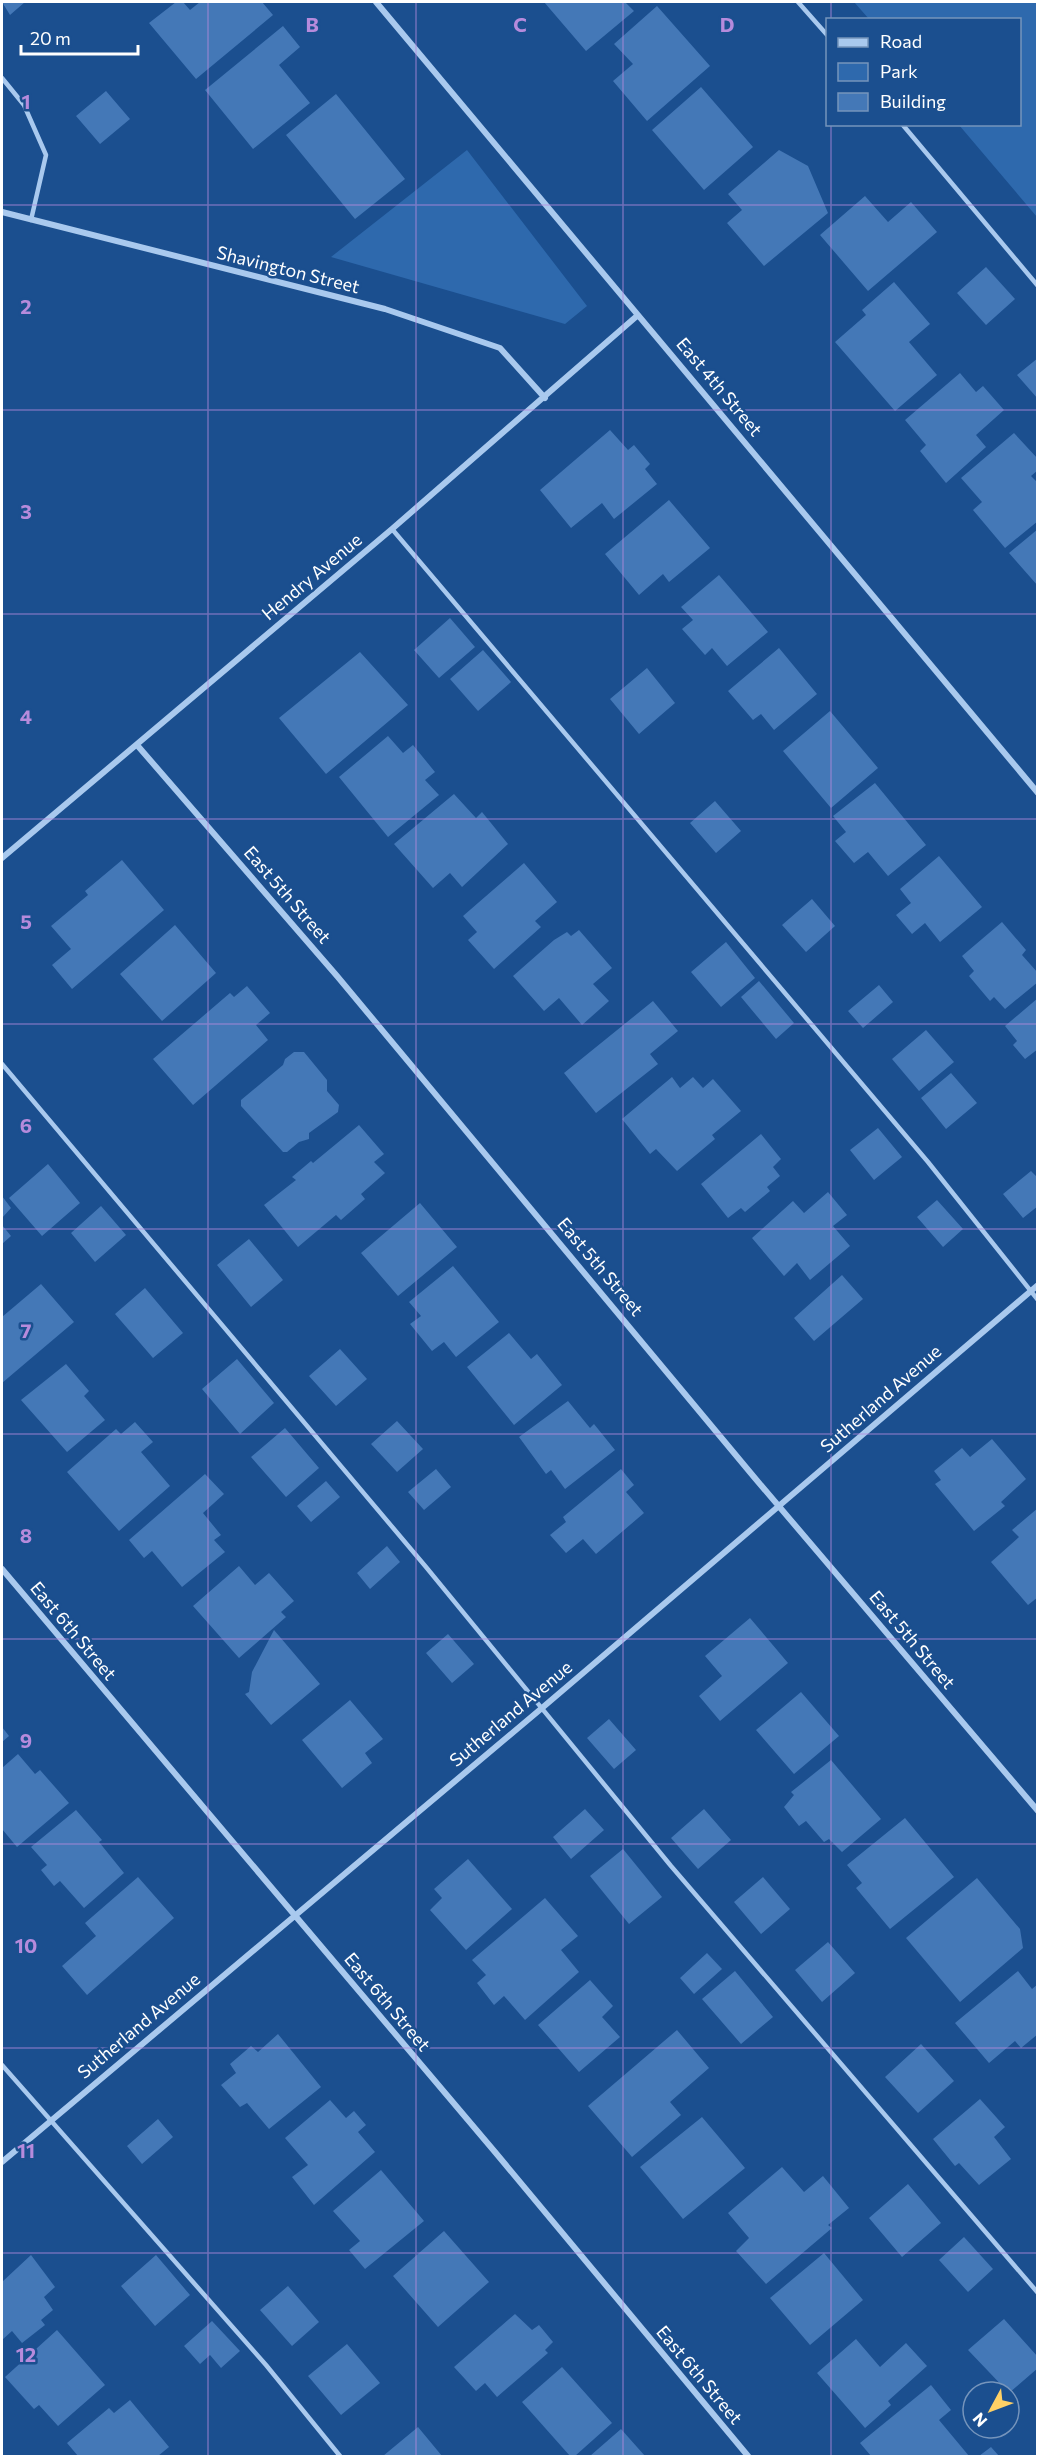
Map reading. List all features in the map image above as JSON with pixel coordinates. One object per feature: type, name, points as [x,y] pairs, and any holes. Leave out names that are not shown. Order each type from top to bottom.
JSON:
[{"type":"street","name":"East 4th Street","points":[[376,2],[1038,793]]},
{"type":"street","name":"Shavington Street","points":[[2,212],[385,309],[500,348],[545,398]]},
{"type":"street","name":"Hendry Avenue","points":[[2,858],[392,530],[638,315]]},
{"type":"street","name":"East 5th Street","points":[[137,745],[337,976],[779,1506],[1038,1811]]},
{"type":"street","name":"Sutherland Avenue","points":[[2,2162],[542,1708],[1038,1285]]},
{"type":"street","name":"East 6th Street","points":[[2,1569],[495,2152],[748,2457]]},
{"type":"lane","points":[[798,2],[826,34]]},
{"type":"lane","points":[[2,78],[24,105],[46,155],[32,220]]},
{"type":"lane","points":[[904,126],[1038,286]]},
{"type":"lane","points":[[392,530],[928,1162],[1038,1300]]},
{"type":"lane","points":[[2,1064],[542,1708],[671,1866],[1038,2293]]},
{"type":"lane","points":[[2,2065],[266,2365],[340,2457]]},
{"type":"green space","points":[[854,2],[1037,2],[1037,217],[960,126],[1021,126],[1021,18],[868,18]]},
{"type":"green space","points":[[467,150],[587,306],[565,324],[331,257]]},
{"type":"building","points":[[2,2],[25,2],[10,15]]},
{"type":"building","points":[[176,2],[183,2],[190,10],[200,2],[262,2],[273,15],[196,79],[149,23]]},
{"type":"building","points":[[544,2],[625,2],[634,11],[586,51]]},
{"type":"building","points":[[657,6],[710,66],[647,121],[613,81],[633,64],[614,44]]},
{"type":"building","points":[[283,26],[300,47],[279,65],[310,103],[253,149],[205,90]]},
{"type":"building","points":[[701,87],[753,147],[704,190],[652,130]]},
{"type":"building","points":[[106,91],[130,119],[100,144],[76,116]]},
{"type":"building","points":[[336,94],[405,179],[355,219],[286,135]]},
{"type":"building","points":[[779,150],[808,166],[828,213],[764,266],[727,223],[742,210],[728,194]]},
{"type":"building","points":[[865,196],[888,222],[911,202],[937,232],[868,291],[820,235]]},
{"type":"building","points":[[986,267],[1015,299],[986,325],[957,293]]},
{"type":"building","points":[[894,282],[930,324],[909,342],[937,375],[895,411],[835,342],[866,315],[862,310]]},
{"type":"building","points":[[1038,358],[1038,399],[1017,375]]},
{"type":"building","points":[[960,373],[976,392],[983,386],[1004,410],[976,435],[986,447],[946,483],[920,451],[926,445],[905,420]]},
{"type":"building","points":[[610,430],[628,450],[634,445],[650,464],[645,469],[657,484],[614,519],[602,503],[571,528],[540,490]]},
{"type":"building","points":[[1014,433],[1038,459],[1038,470],[1031,476],[1038,483],[1038,521],[1005,548],[973,510],[982,502],[961,478]]},
{"type":"building","points":[[669,500],[710,548],[669,582],[663,574],[639,595],[605,554]]},
{"type":"building","points":[[1038,529],[1038,586],[1009,553]]},
{"type":"building","points":[[719,575],[768,632],[727,666],[712,648],[705,655],[682,629],[693,620],[681,607]]},
{"type":"building","points":[[450,618],[475,647],[439,678],[414,650]]},
{"type":"building","points":[[779,648],[817,694],[774,730],[761,714],[753,720],[728,691]]},
{"type":"building","points":[[483,650],[511,682],[478,711],[450,679]]},
{"type":"building","points":[[360,652],[408,705],[326,774],[279,718]]},
{"type":"building","points":[[647,668],[675,703],[639,734],[610,699]]},
{"type":"building","points":[[830,711],[878,768],[831,808],[783,751]]},
{"type":"building","points":[[388,736],[403,753],[413,745],[435,772],[425,780],[439,795],[388,837],[339,777]]},
{"type":"building","points":[[875,783],[926,845],[888,876],[868,852],[854,863],[835,841],[846,832],[833,816]]},
{"type":"building","points":[[454,794],[476,818],[482,812],[508,844],[462,887],[450,873],[433,888],[394,844]]},
{"type":"building","points":[[715,801],[741,831],[716,853],[690,823]]},
{"type":"building","points":[[939,856],[982,907],[940,942],[925,923],[912,934],[896,915],[911,903],[900,889]]},
{"type":"building","points":[[122,860],[164,910],[72,989],[52,965],[71,949],[51,926],[88,895],[85,891]]},
{"type":"building","points":[[524,863],[557,902],[535,921],[541,927],[494,969],[468,940],[477,932],[463,916]]},
{"type":"building","points":[[812,899],[835,926],[806,952],[782,925]]},
{"type":"building","points":[[1002,922],[1026,950],[1022,955],[1038,973],[1038,982],[1005,1009],[994,997],[990,1001],[969,976],[974,971],[962,956]]},
{"type":"building","points":[[175,925],[216,973],[162,1021],[120,974]]},
{"type":"building","points":[[579,930],[612,968],[593,984],[609,1001],[582,1025],[559,998],[544,1011],[513,976],[554,940],[567,932],[571,936]]},
{"type":"building","points":[[726,942],[755,978],[721,1007],[691,972]]},
{"type":"building","points":[[759,981],[794,1023],[776,1039],[741,997]]},
{"type":"building","points":[[879,985],[893,1002],[863,1028],[848,1011]]},
{"type":"building","points":[[247,986],[270,1013],[256,1025],[268,1040],[193,1105],[153,1059],[230,993],[234,997]]},
{"type":"building","points":[[1038,998],[1038,1049],[1025,1059],[1013,1045],[1017,1041],[1005,1026]]},
{"type":"building","points":[[653,1001],[678,1031],[650,1054],[658,1064],[596,1113],[564,1073]]},
{"type":"building","points":[[926,1030],[954,1062],[919,1091],[892,1059]]},
{"type":"building","points":[[294,1052],[304,1052],[327,1080],[327,1091],[339,1105],[338,1112],[309,1133],[309,1139],[283,1152],[241,1106],[241,1100],[283,1065],[285,1059]]},
{"type":"building","points":[[951,1073],[977,1103],[946,1129],[921,1098]]},
{"type":"building","points":[[672,1077],[680,1088],[693,1077],[703,1088],[713,1079],[741,1111],[712,1135],[715,1139],[677,1171],[656,1149],[650,1154],[622,1119]]},
{"type":"building","points":[[359,1125],[384,1154],[374,1162],[385,1173],[361,1194],[365,1199],[341,1220],[336,1215],[298,1247],[264,1205],[296,1180],[292,1177],[311,1161],[313,1163]]},
{"type":"building","points":[[878,1128],[902,1157],[874,1180],[850,1150]]},
{"type":"building","points":[[761,1134],[781,1159],[773,1167],[780,1176],[767,1187],[770,1191],[745,1212],[741,1208],[728,1218],[701,1184]]},
{"type":"building","points":[[48,1164],[80,1203],[42,1236],[9,1198]]},
{"type":"building","points":[[1031,1171],[1038,1178],[1038,1206],[1023,1218],[1003,1194]]},
{"type":"building","points":[[828,1192],[847,1215],[833,1226],[850,1246],[810,1280],[797,1263],[784,1276],[752,1238],[793,1201],[804,1213]]},
{"type":"building","points":[[2,1196],[11,1208],[2,1218]]},
{"type":"building","points":[[937,1200],[963,1229],[943,1247],[917,1217]]},
{"type":"building","points":[[420,1203],[457,1247],[398,1296],[361,1253]]},
{"type":"building","points":[[101,1206],[126,1235],[95,1262],[71,1233]]},
{"type":"building","points":[[2,1225],[11,1236],[2,1244]]},
{"type":"building","points":[[249,1239],[283,1280],[251,1307],[217,1265]]},
{"type":"building","points":[[453,1266],[499,1322],[456,1357],[444,1342],[432,1351],[410,1324],[421,1316],[409,1302]]},
{"type":"building","points":[[842,1275],[863,1299],[814,1341],[794,1318]]},
{"type":"building","points":[[41,1284],[74,1322],[2,1383],[2,1317]]},
{"type":"building","points":[[145,1288],[183,1333],[153,1358],[115,1314]]},
{"type":"building","points":[[509,1333],[531,1359],[537,1354],[562,1385],[514,1425],[467,1367]]},
{"type":"building","points":[[340,1349],[367,1379],[336,1406],[309,1376]]},
{"type":"building","points":[[237,1359],[274,1403],[240,1434],[202,1389]]},
{"type":"building","points":[[66,1364],[89,1391],[84,1396],[105,1420],[67,1452],[21,1400]]},
{"type":"building","points":[[568,1401],[590,1428],[594,1424],[615,1450],[565,1489],[551,1470],[546,1474],[519,1437]]},
{"type":"building","points":[[397,1421],[423,1449],[397,1472],[371,1444]]},
{"type":"building","points":[[135,1422],[153,1442],[141,1452],[170,1486],[119,1531],[67,1472],[116,1429],[121,1434]]},
{"type":"building","points":[[285,1428],[319,1468],[286,1497],[251,1457]]},
{"type":"building","points":[[992,1439],[1026,1479],[1001,1502],[1005,1506],[974,1531],[935,1484],[941,1480],[934,1471],[962,1448],[970,1457]]},
{"type":"building","points":[[436,1469],[451,1487],[424,1510],[408,1492]]},
{"type":"building","points":[[621,1469],[634,1485],[626,1492],[644,1513],[596,1554],[583,1539],[566,1553],[550,1535],[566,1522],[563,1517]]},
{"type":"building","points":[[205,1474],[224,1494],[203,1513],[221,1535],[214,1540],[225,1552],[182,1587],[152,1551],[144,1558],[129,1540]]},
{"type":"building","points":[[326,1481],[340,1497],[311,1522],[297,1506]]},
{"type":"building","points":[[1038,1508],[1038,1597],[1028,1605],[991,1562],[1019,1537],[1012,1530]]},
{"type":"building","points":[[387,1546],[400,1562],[370,1589],[357,1573]]},
{"type":"building","points":[[239,1566],[255,1585],[269,1573],[294,1601],[281,1612],[286,1617],[239,1658],[193,1606]]},
{"type":"building","points":[[750,1618],[788,1663],[720,1721],[699,1696],[722,1676],[705,1656]]},
{"type":"building","points":[[274,1630],[320,1684],[271,1725],[245,1694],[249,1692],[252,1672]]},
{"type":"building","points":[[448,1634],[474,1664],[452,1683],[426,1653]]},
{"type":"building","points":[[801,1692],[839,1736],[794,1774],[756,1730]]},
{"type":"building","points":[[350,1700],[383,1739],[365,1753],[372,1763],[342,1788],[302,1740]]},
{"type":"building","points":[[609,1719],[636,1750],[614,1769],[587,1738]]},
{"type":"building","points":[[2,1727],[9,1736],[2,1742]]},
{"type":"building","points":[[18,1754],[35,1774],[40,1770],[69,1803],[17,1847],[2,1829],[2,1768]]},
{"type":"building","points":[[831,1760],[881,1819],[842,1852],[829,1839],[824,1842],[806,1821],[799,1826],[784,1807],[794,1795],[791,1792]]},
{"type":"building","points":[[585,1809],[604,1830],[571,1859],[553,1837]]},
{"type":"building","points":[[704,1809],[731,1840],[698,1869],[671,1838]]},
{"type":"building","points":[[76,1810],[102,1840],[99,1842],[124,1873],[84,1908],[60,1881],[54,1886],[41,1870],[47,1865],[31,1847]]},
{"type":"building","points":[[905,1818],[954,1877],[890,1929],[856,1888],[862,1883],[847,1865]]},
{"type":"building","points":[[623,1849],[662,1897],[629,1924],[590,1876]]},
{"type":"building","points":[[468,1859],[512,1909],[466,1950],[430,1910],[442,1898],[434,1889]]},
{"type":"building","points":[[138,1877],[174,1918],[87,1995],[62,1966],[96,1936],[85,1923]]},
{"type":"building","points":[[763,1877],[790,1909],[761,1934],[734,1902]]},
{"type":"building","points":[[977,1878],[1020,1929],[1023,1948],[960,2002],[906,1938]]},
{"type":"building","points":[[545,1898],[578,1936],[561,1950],[579,1972],[525,2020],[504,1996],[494,2005],[477,1983],[486,1975],[472,1960]]},
{"type":"building","points":[[828,1942],[855,1973],[822,2002],[795,1970]]},
{"type":"building","points":[[707,1953],[722,1969],[694,1994],[680,1978]]},
{"type":"building","points":[[735,1971],[773,2017],[741,2044],[702,1999]]},
{"type":"building","points":[[1018,1971],[1032,1989],[1038,1984],[1038,2034],[1021,2048],[1015,2041],[989,2063],[955,2023]]},
{"type":"building","points":[[590,1980],[613,2006],[602,2017],[620,2037],[579,2072],[538,2025]]},
{"type":"building","points":[[677,2030],[709,2068],[670,2102],[681,2115],[632,2157],[588,2106]]},
{"type":"building","points":[[278,2034],[321,2087],[269,2129],[247,2103],[240,2107],[221,2085],[236,2073],[230,2064],[251,2046],[258,2052]]},
{"type":"building","points":[[921,2044],[954,2081],[918,2113],[885,2077]]},
{"type":"building","points":[[980,2099],[1005,2127],[994,2137],[1011,2159],[979,2185],[959,2163],[955,2166],[933,2139]]},
{"type":"building","points":[[330,2100],[346,2118],[354,2111],[366,2125],[358,2132],[375,2152],[314,2205],[292,2177],[308,2165],[285,2138]]},
{"type":"building","points":[[702,2117],[745,2168],[683,2219],[640,2167]]},
{"type":"building","points":[[158,2119],[173,2137],[142,2164],[127,2146]]},
{"type":"building","points":[[782,2167],[804,2192],[823,2176],[849,2208],[828,2225],[832,2228],[766,2284],[736,2251],[749,2238],[728,2213]]},
{"type":"building","points":[[381,2170],[424,2221],[365,2269],[349,2250],[360,2241],[333,2211]]},
{"type":"building","points":[[908,2184],[941,2223],[902,2257],[869,2218]]},
{"type":"building","points":[[444,2231],[489,2282],[438,2327],[393,2276]]},
{"type":"building","points":[[964,2237],[993,2269],[968,2292],[939,2260]]},
{"type":"building","points":[[824,2253],[863,2300],[810,2345],[770,2298]]},
{"type":"building","points":[[31,2255],[55,2287],[44,2297],[53,2310],[41,2320],[45,2325],[22,2343],[12,2331],[2,2340],[2,2282]]},
{"type":"building","points":[[156,2255],[190,2295],[155,2326],[121,2286]]},
{"type":"building","points":[[288,2286],[319,2322],[292,2346],[260,2310]]},
{"type":"building","points":[[515,2314],[532,2330],[539,2325],[553,2342],[545,2350],[548,2353],[497,2397],[485,2383],[476,2391],[454,2367]]},
{"type":"building","points":[[1004,2319],[1038,2357],[1038,2368],[1021,2383],[1021,2380],[997,2380],[968,2350]]},
{"type":"building","points":[[212,2321],[240,2351],[221,2368],[210,2355],[200,2364],[184,2346]]},
{"type":"building","points":[[57,2330],[105,2385],[58,2426],[39,2405],[34,2409],[5,2377]]},
{"type":"building","points":[[856,2339],[880,2367],[906,2343],[927,2366],[888,2401],[891,2405],[865,2428],[817,2373]]},
{"type":"building","points":[[347,2344],[380,2383],[341,2415],[308,2376]]},
{"type":"building","points":[[562,2367],[612,2423],[575,2456],[570,2456],[522,2402]]},
{"type":"building","points":[[931,2385],[951,2410],[939,2420],[969,2456],[871,2456],[860,2443]]},
{"type":"building","points":[[130,2400],[169,2447],[158,2456],[78,2456],[67,2443],[109,2408],[114,2413]]},
{"type":"building","points":[[418,2427],[442,2456],[383,2456]]},
{"type":"building","points":[[621,2429],[645,2456],[590,2456]]},
{"type":"building","points":[[991,2447],[999,2456],[979,2456]]}]
